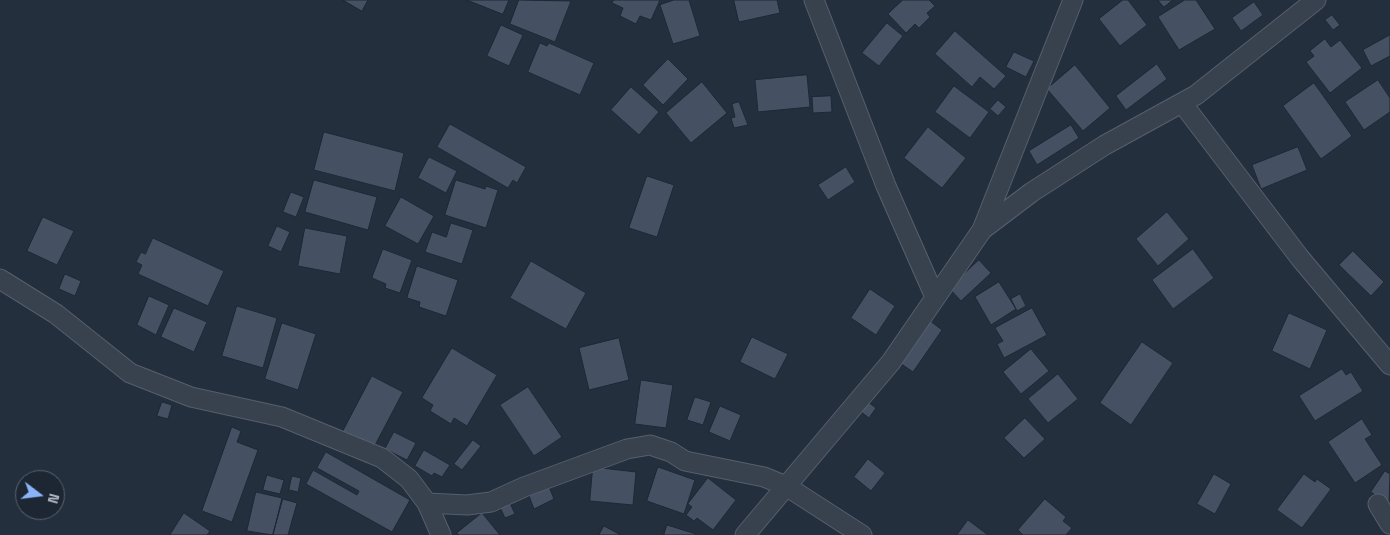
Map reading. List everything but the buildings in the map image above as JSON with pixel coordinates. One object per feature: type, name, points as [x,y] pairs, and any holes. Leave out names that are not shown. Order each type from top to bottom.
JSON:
[{"type":"street","points":[[814,0],[886,186],[935,297]]},
{"type":"street","points":[[745,535],[891,362],[982,230],[1074,0]]},
{"type":"street","points":[[982,230],[1032,192],[1105,145],[1196,95],[1316,0]]},
{"type":"street","points":[[1182,103],[1300,258],[1390,365]]},
{"type":"street","points":[[0,279],[56,314],[130,373],[191,397],[282,417],[345,441],[382,458],[409,479],[427,503],[441,535]]},
{"type":"street","points":[[427,503],[467,506],[491,502],[524,487],[627,449],[650,445],[671,452],[685,461],[764,477],[786,486],[862,535]]},
{"type":"street","points":[[1378,504],[1390,524]]}]
